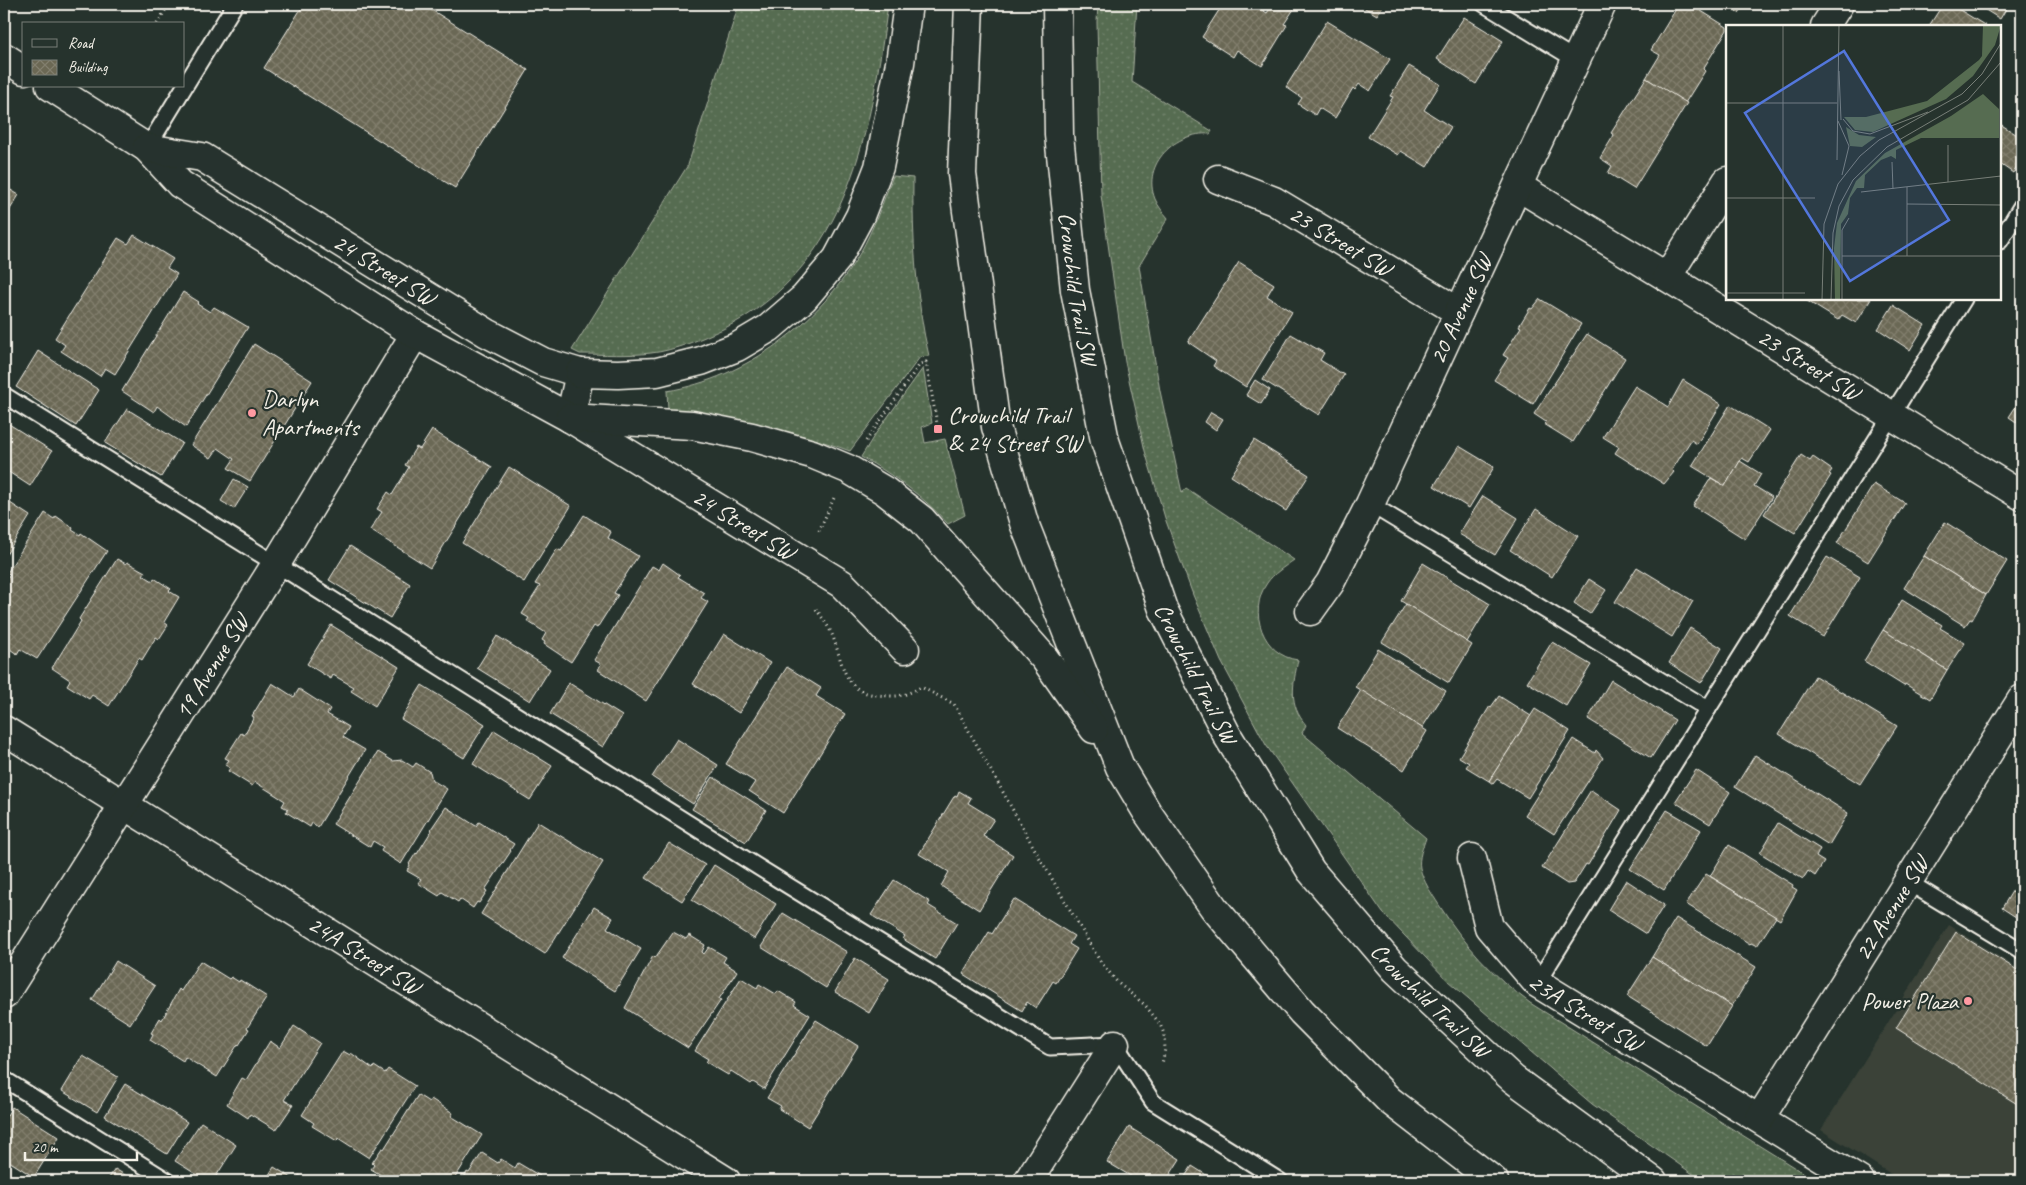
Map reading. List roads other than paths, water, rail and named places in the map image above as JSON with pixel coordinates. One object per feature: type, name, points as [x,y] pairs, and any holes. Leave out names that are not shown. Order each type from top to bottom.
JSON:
[{"type":"main road","name":"24 Street SW","points":[[147,148],[202,157],[487,333],[543,362],[580,373],[657,372],[701,361],[737,347],[769,328],[804,298],[837,259],[860,216],[879,167],[900,63],[908,4]]},
{"type":"main road","points":[[969,4],[962,174],[996,427],[1024,523],[1120,767]]},
{"type":"main road","name":"Crowchild Trail SW","points":[[1057,4],[1060,135],[1075,290],[1105,441],[1164,609],[1223,726],[1311,871],[1395,969],[1513,1079],[1653,1181]]},
{"type":"main road","name":"20 Avenue SW","points":[[1310,611],[1330,583],[1370,504],[1519,187],[1602,4]]},
{"type":"main road","points":[[1825,25],[1839,4]]},
{"type":"main road","points":[[4,57],[22,69]]},
{"type":"main road","name":"24 Street SW","points":[[53,88],[147,148],[180,184],[415,334],[570,418],[842,584],[905,649]]},
{"type":"main road","name":"23 Street SW","points":[[1218,179],[1274,201],[1459,312]]},
{"type":"main road","points":[[1667,277],[1726,183]]},
{"type":"main road","name":"23 Street SW","points":[[1519,187],[2022,496]]},
{"type":"main road","name":"19 Avenue SW","points":[[4,995],[276,564],[415,334]]},
{"type":"main road","points":[[580,373],[570,418],[692,425],[812,454],[848,469],[885,491],[922,520],[1045,659],[1120,767],[1147,812],[1214,908],[1302,1012],[1389,1100],[1494,1181]]},
{"type":"main road","name":"22 Avenue SW","points":[[1760,1118],[2022,699]]},
{"type":"main road","name":"24A Street SW","points":[[4,730],[726,1181]]},
{"type":"main road","name":"23A Street SW","points":[[1472,858],[1488,927],[1537,983],[1760,1118]]},
{"type":"main road","points":[[1028,1181],[1115,1044]]},
{"type":"main road","points":[[1760,1118],[1860,1181]]},
{"type":"lane","points":[[185,86],[235,4]]},
{"type":"lane","points":[[1484,4],[1576,60]]},
{"type":"lane","points":[[147,148],[184,88]]},
{"type":"lane","points":[[2001,239],[2022,205]]},
{"type":"lane","points":[[1537,983],[1963,300]]},
{"type":"lane","points":[[4,395],[758,867],[1050,1047],[1115,1044],[1153,1102],[1280,1181]]},
{"type":"lane","points":[[1370,504],[1708,709]]},
{"type":"lane","points":[[1908,882],[2022,951]]},
{"type":"lane","points":[[4,1079],[168,1181]]},
{"type":"place","name":"Darlyn Apartments","points":[[252,413]]},
{"type":"place","name":"Crowchild Trail & 24 Street SW","points":[[938,429]]},
{"type":"place","name":"Power Plaza","points":[[1968,1001]]}]
